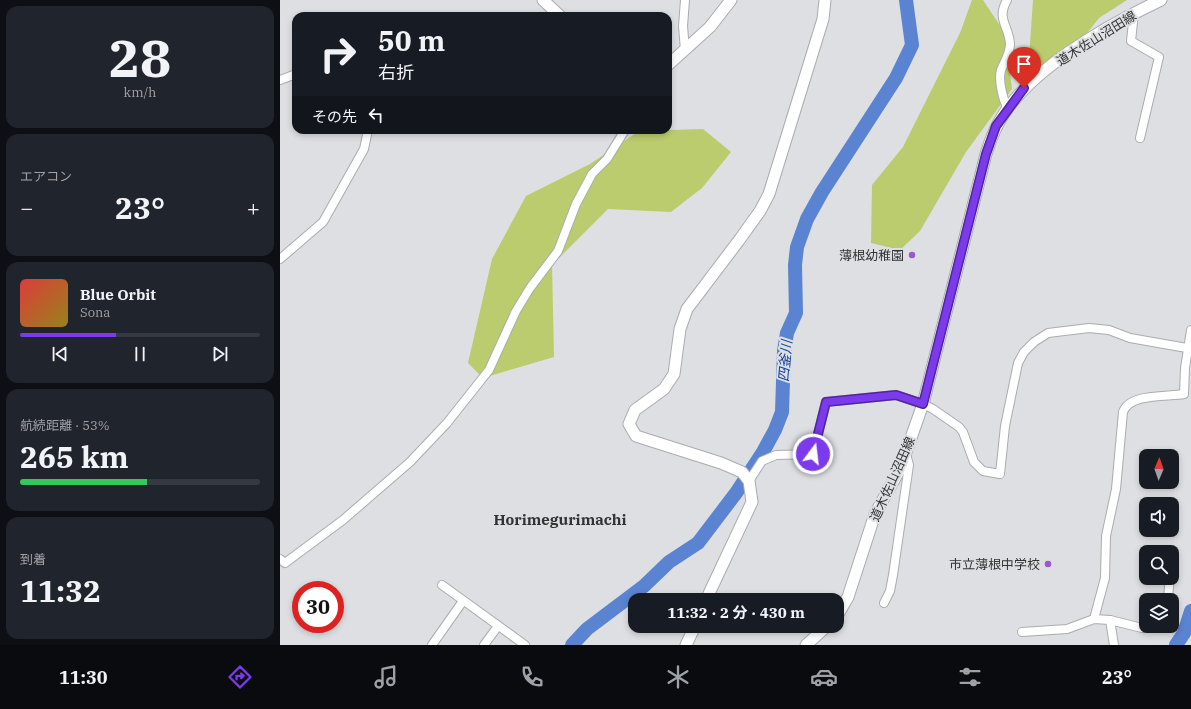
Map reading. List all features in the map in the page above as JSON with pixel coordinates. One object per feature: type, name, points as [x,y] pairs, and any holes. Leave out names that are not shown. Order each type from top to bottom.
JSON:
[{"type":"street","points":[[543,0],[556,12]]},
{"type":"street","points":[[685,0],[683,26],[685,50]]},
{"type":"street","points":[[672,61],[710,27],[731,0]]},
{"type":"street","points":[[709,593],[752,502],[749,481],[742,472],[721,463],[636,436],[630,424],[635,410],[664,389],[674,374],[680,329],[687,308],[740,239],[760,211],[769,194],[823,19],[826,0]]},
{"type":"street","points":[[1007,0],[1002,12],[1010,42],[1010,51],[1001,69],[1000,77],[1005,104],[1008,109]]},
{"type":"street","name":"道木佐山沼田線","points":[[844,604],[848,597],[875,514],[906,454],[923,404],[986,154],[996,126],[1024,88],[1058,60],[1134,13],[1161,0]]},
{"type":"street","points":[[1134,13],[1132,41],[1159,57],[1140,138]]},
{"type":"street","points":[[280,80],[292,76]]},
{"type":"street","points":[[280,259],[323,222],[364,149],[367,134]]},
{"type":"street","points":[[280,559],[285,563],[354,511],[410,462],[447,423],[489,370],[516,311],[530,288],[558,251],[576,204],[592,174],[607,159],[623,134]]},
{"type":"street","points":[[749,481],[762,461],[776,455],[813,454],[826,402],[896,395],[923,404],[959,427],[963,432],[974,462],[983,471],[1000,474],[1005,426],[1018,363],[1024,352],[1038,339],[1048,333],[1089,328],[1109,330],[1130,338],[1187,348]]},
{"type":"street","points":[[1094,619],[1105,578],[1106,536],[1115,496],[1123,412],[1125,407],[1132,401],[1184,394],[1187,348],[1191,330]]},
{"type":"street","points":[[884,603],[890,591],[910,465],[906,454]]},
{"type":"street","points":[[442,585],[525,645]]},
{"type":"street","points":[[1168,593],[1169,586]]},
{"type":"street","points":[[432,645],[463,601]]},
{"type":"street","points":[[1022,632],[1067,629],[1094,619],[1110,620],[1139,627]]},
{"type":"street","points":[[1110,620],[1114,645]]},
{"type":"street","points":[[484,645],[498,626]]},
{"type":"street","points":[[686,645],[692,633]]},
{"type":"street","points":[[806,645],[819,633]]},
{"type":"green space","points":[[972,0],[983,0],[1005,33],[1012,89],[966,152],[920,231],[900,250],[871,243],[872,185],[903,147],[960,33]]},
{"type":"green space","points":[[1033,0],[1127,0],[1099,18],[1076,47],[1027,87]]},
{"type":"green space","points":[[703,129],[731,152],[702,188],[671,212],[608,209],[552,265],[554,357],[483,378],[468,363],[492,259],[526,196],[590,164],[635,134],[672,134],[672,130]]},
{"type":"waterway","name":"四釜川","points":[[572,645],[587,629],[644,586],[669,562],[698,543],[736,493],[763,452],[775,430],[782,412],[784,351],[787,333],[796,313],[795,265],[797,247],[807,219],[822,192],[896,78],[912,45],[906,0]]},
{"type":"waterway","points":[[1176,645],[1184,633],[1191,611]]},
{"type":"place","name":"薄根幼稚園","points":[[912,255]]},
{"type":"place","name":"市立薄根中学校","points":[[1048,564]]},
{"type":"district","name":"Horimegurimachi","points":[[560,520]]},
{"type":"route","points":[[813,454],[826,402],[896,395],[923,404],[986,154],[996,126],[1024,88]]}]
